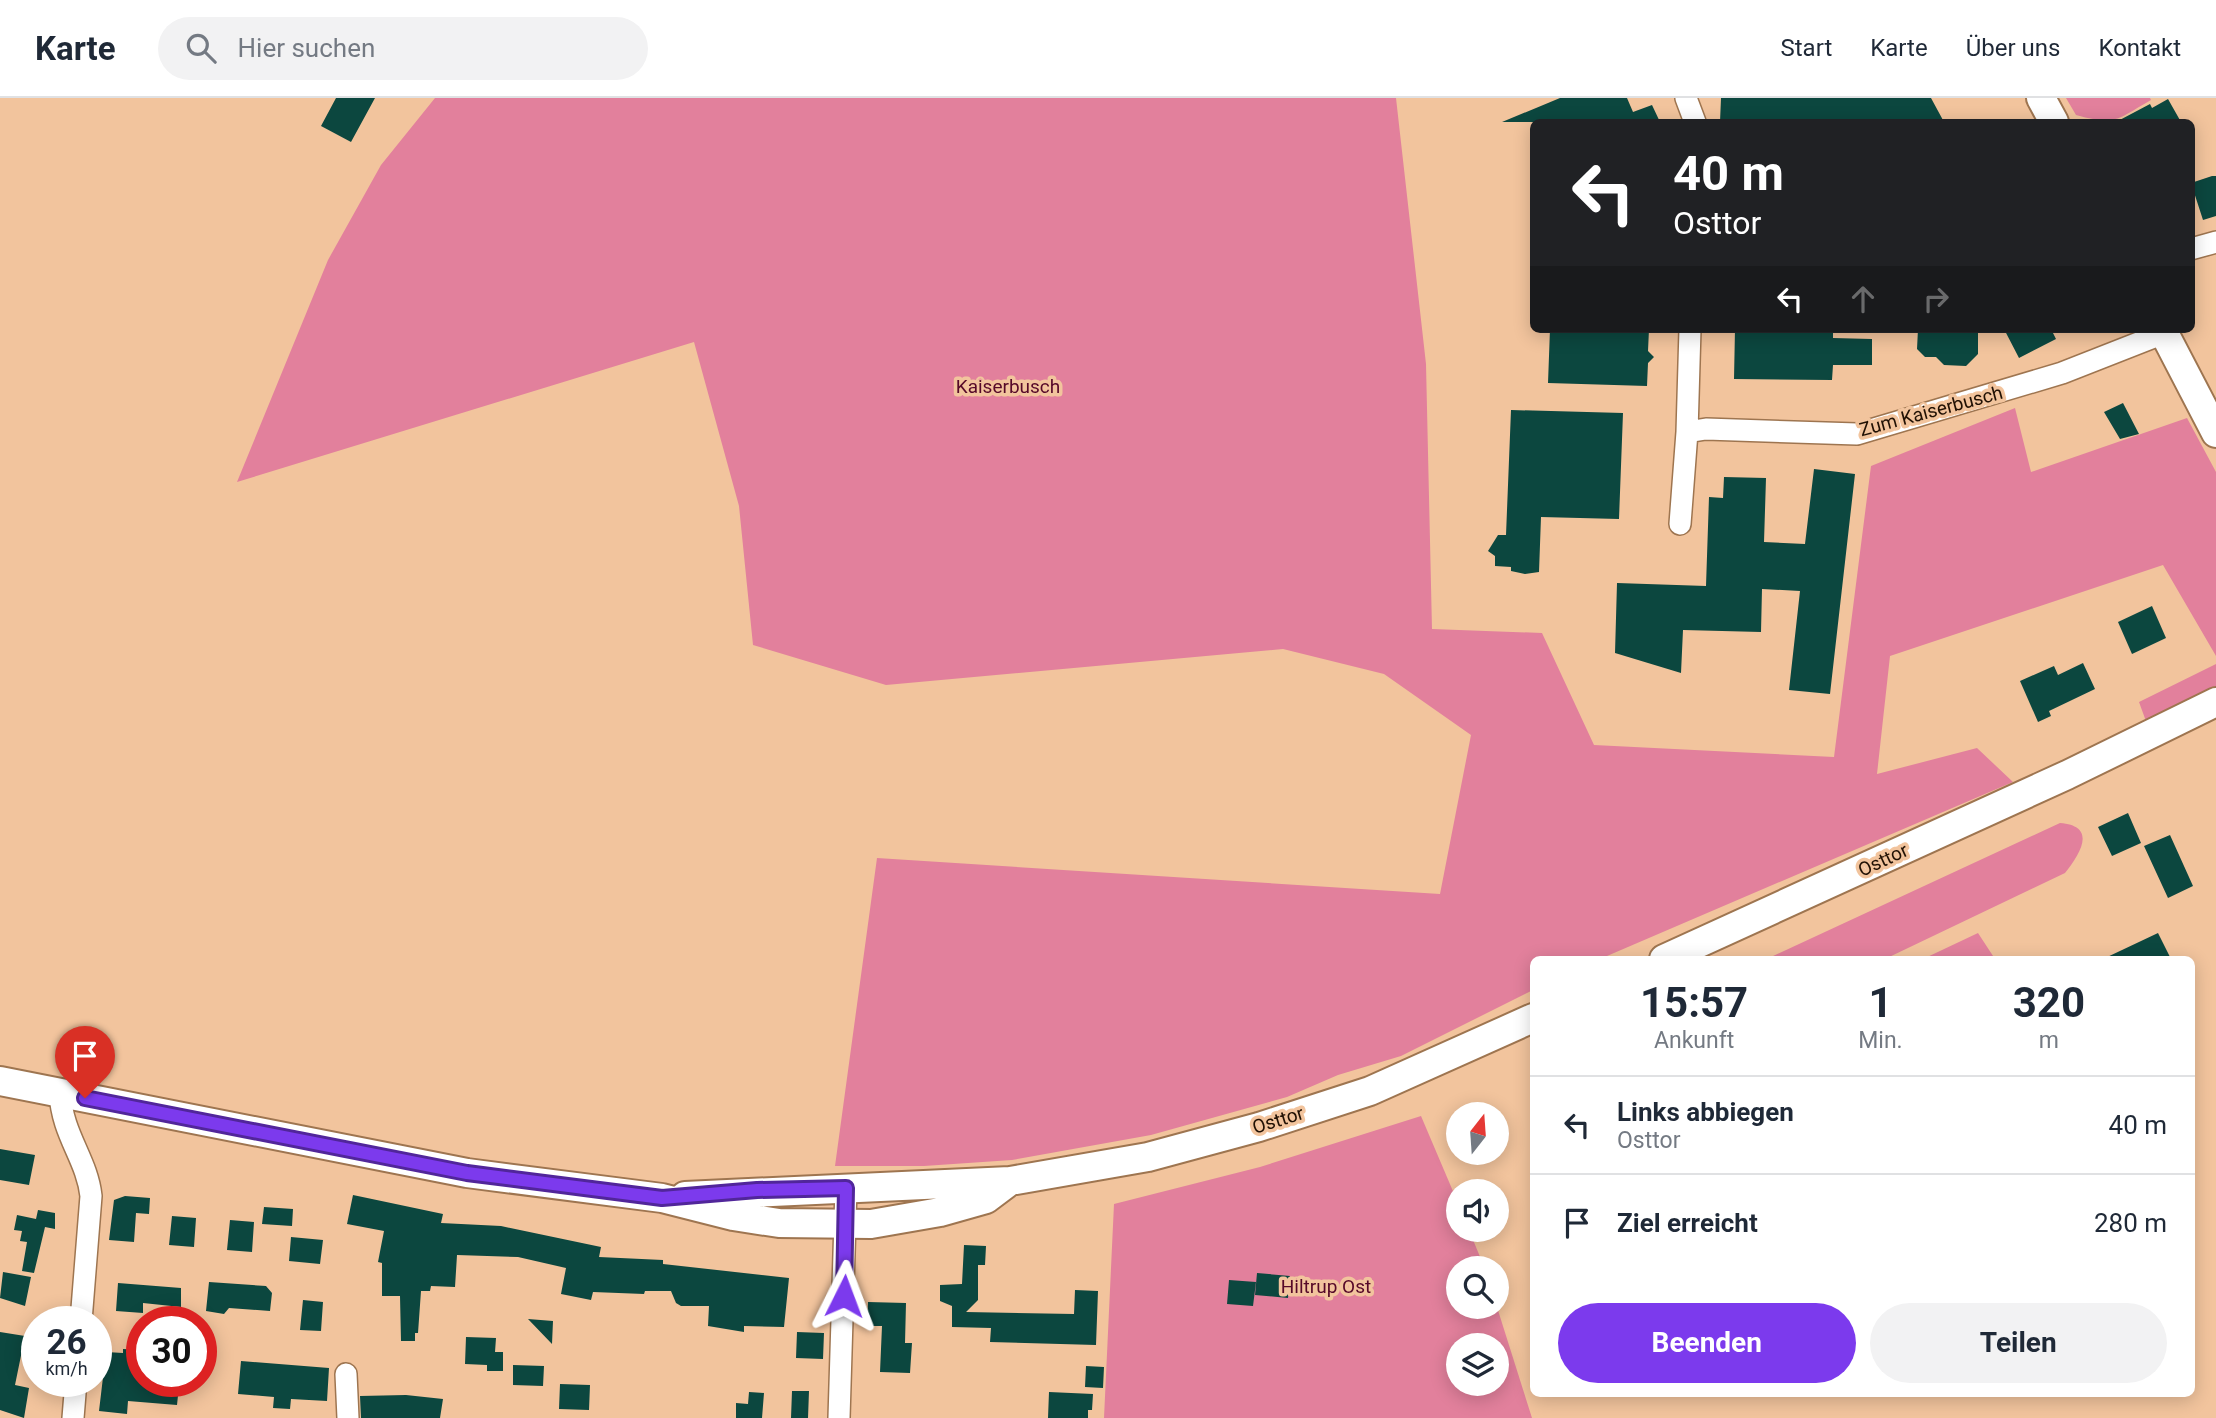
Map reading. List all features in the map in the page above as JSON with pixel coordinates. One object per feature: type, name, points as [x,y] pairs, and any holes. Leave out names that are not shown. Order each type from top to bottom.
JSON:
[{"type":"main road","points":[[2041,98],[2052,119]]},
{"type":"main road","points":[[2164,333],[2216,433]]},
{"type":"main road","name":"Osttor","points":[[1671,956],[2102,758],[2216,702]]},
{"type":"main road","name":"Osttor","points":[[2102,758],[2146,747],[2216,718]]},
{"type":"main road","name":"Osttor","points":[[662,1198],[757,1190],[1010,1181],[1148,1157],[1259,1127],[1370,1091],[1530,1019]]},
{"type":"main road","name":"Osttor","points":[[0,1082],[467,1173],[662,1198],[755,1220],[847,1224],[940,1212],[986,1199],[1010,1181]]},
{"type":"street","points":[[1686,98],[1694,119]]},
{"type":"street","points":[[2195,248],[2216,242]]},
{"type":"street","points":[[1680,524],[1687,432],[1690,333]]},
{"type":"street","name":"Zum Kaiserbusch","points":[[1687,432],[1706,429],[1857,434],[2062,373],[2158,333]]},
{"type":"street","points":[[60,1093],[61,1117],[90,1183],[82,1306]]},
{"type":"street","points":[[839,1418],[846,1188]]},
{"type":"street","points":[[346,1374],[348,1418]]},
{"type":"street","points":[[74,1418],[75,1397]]},
{"type":"green space","name":"Kaiserbusch","points":[[435,98],[1396,98],[1426,364],[1432,629],[1542,633],[1594,745],[1834,757],[1871,466],[2015,408],[2031,472],[2187,418],[2216,472],[2216,656],[2163,565],[1890,656],[1877,774],[1977,748],[2013,782],[1607,956],[1530,956],[1530,992],[1401,1056],[1338,1075],[1287,1097],[1151,1135],[1012,1160],[924,1166],[835,1166],[877,858],[1440,894],[1471,735],[1384,674],[1283,649],[886,685],[753,645],[739,506],[694,342],[237,482],[328,260],[381,165]]},
{"type":"green space","points":[[2066,98],[2151,100],[2115,119],[2076,115]]},
{"type":"green space","points":[[2216,664],[2216,692],[2147,724],[2139,702]]},
{"type":"green space","points":[[2060,823],[2072,825],[2079,829],[2082,835],[2080,850],[2065,873],[1891,956],[1773,956]]},
{"type":"green space","points":[[1978,933],[1993,956],[1929,956]]},
{"type":"green space","name":"Hiltrup Ost","points":[[1421,1116],[1448,1179],[1446,1242],[1474,1242],[1480,1256],[1446,1256],[1446,1319],[1501,1319],[1505,1333],[1446,1333],[1446,1396],[1509,1396],[1509,1345],[1532,1418],[1104,1418],[1114,1204],[1260,1167]]},
{"type":"building","points":[[336,98],[375,98],[351,142],[321,126]]},
{"type":"building","points":[[1560,98],[1627,98],[1633,112],[1652,105],[1659,119],[1530,119],[1530,122],[1502,122]]},
{"type":"building","points":[[1721,98],[1931,98],[1942,119],[1720,119]]},
{"type":"building","points":[[2168,99],[2179,119],[2122,119],[2150,104],[2152,108]]},
{"type":"building","points":[[2216,176],[2216,216],[2203,220],[2195,195],[2195,182]]},
{"type":"building","points":[[1550,333],[1649,333],[1648,351],[1654,357],[1648,363],[1647,386],[1548,383]]},
{"type":"building","points":[[1735,333],[1833,333],[1833,338],[1872,339],[1872,365],[1833,365],[1832,380],[1734,379]]},
{"type":"building","points":[[1918,333],[1978,333],[1978,354],[1966,366],[1944,365],[1936,357],[1925,357],[1917,349]]},
{"type":"building","points":[[2006,333],[2053,333],[2056,339],[2019,358]]},
{"type":"building","points":[[2123,403],[2139,434],[2120,439],[2104,412]]},
{"type":"building","points":[[1511,410],[1623,413],[1619,519],[1541,517],[1539,572],[1525,574],[1511,571],[1511,567],[1495,566],[1495,556],[1488,551],[1498,535],[1506,535]]},
{"type":"building","points":[[1814,469],[1855,474],[1830,694],[1789,690],[1800,591],[1762,589],[1761,632],[1683,630],[1681,673],[1615,653],[1617,583],[1706,586],[1709,497],[1723,498],[1724,477],[1766,478],[1764,542],[1805,544]]},
{"type":"building","points":[[2152,606],[2166,638],[2132,654],[2118,622]]},
{"type":"building","points":[[2083,663],[2095,689],[2049,711],[2051,716],[2038,722],[2020,681],[2054,666],[2058,675]]},
{"type":"building","points":[[2128,813],[2141,843],[2112,856],[2098,827]]},
{"type":"building","points":[[2170,835],[2193,886],[2168,898],[2144,846]]},
{"type":"building","points":[[2158,933],[2170,956],[2109,956]]},
{"type":"building","points":[[0,1149],[35,1155],[29,1185],[0,1180]]},
{"type":"building","points":[[353,1195],[443,1214],[441,1223],[501,1226],[601,1247],[599,1257],[663,1260],[663,1264],[789,1278],[784,1327],[744,1326],[744,1332],[708,1326],[709,1306],[681,1306],[676,1303],[671,1291],[645,1291],[644,1294],[593,1292],[591,1300],[561,1294],[566,1268],[518,1257],[457,1255],[455,1287],[431,1286],[430,1291],[421,1291],[415,1341],[401,1341],[400,1296],[382,1296],[382,1263],[378,1262],[384,1231],[347,1224]]},
{"type":"building","points":[[125,1196],[150,1198],[149,1214],[136,1213],[134,1242],[109,1240],[114,1200]]},
{"type":"building","points":[[264,1207],[293,1209],[292,1226],[262,1224]]},
{"type":"building","points":[[38,1210],[55,1213],[55,1229],[45,1227],[34,1273],[22,1271],[27,1242],[20,1241],[22,1231],[14,1230],[17,1215],[36,1219]]},
{"type":"building","points":[[172,1216],[196,1218],[194,1247],[169,1245]]},
{"type":"building","points":[[230,1220],[254,1222],[252,1252],[227,1250]]},
{"type":"building","points":[[291,1237],[323,1240],[320,1264],[289,1261]]},
{"type":"building","points":[[964,1245],[986,1246],[985,1265],[978,1265],[978,1300],[966,1312],[1074,1314],[1075,1290],[1098,1291],[1096,1345],[990,1342],[991,1328],[952,1327],[952,1306],[940,1301],[940,1285],[962,1284]]},
{"type":"building","points":[[3,1272],[31,1277],[25,1306],[0,1298]]},
{"type":"building","points":[[1257,1273],[1290,1276],[1288,1298],[1255,1295]]},
{"type":"building","points":[[1229,1280],[1256,1282],[1253,1306],[1227,1304]]},
{"type":"building","points":[[209,1282],[266,1286],[272,1293],[270,1311],[229,1308],[224,1314],[217,1313],[217,1306],[207,1306]]},
{"type":"building","points":[[118,1283],[181,1288],[181,1306],[143,1303],[143,1306],[126,1306],[126,1312],[116,1311]]},
{"type":"building","points":[[303,1300],[323,1302],[321,1331],[300,1330]]},
{"type":"building","points":[[868,1302],[906,1303],[905,1343],[912,1343],[910,1373],[880,1372],[882,1326],[867,1326]]},
{"type":"building","points":[[528,1319],[553,1321],[552,1344]]},
{"type":"building","points":[[0,1332],[21,1335],[21,1356],[15,1385],[21,1386],[21,1397],[28,1397],[24,1418],[0,1410]]},
{"type":"building","points":[[797,1332],[824,1333],[823,1359],[796,1358]]},
{"type":"building","points":[[466,1337],[496,1338],[495,1352],[503,1352],[503,1371],[487,1371],[487,1365],[465,1364]]},
{"type":"building","points":[[123,1349],[126,1349],[126,1397],[178,1397],[177,1405],[128,1401],[127,1414],[99,1411],[101,1397],[112,1397],[112,1352],[123,1353]]},
{"type":"building","points":[[241,1361],[329,1368],[327,1401],[291,1399],[290,1409],[273,1408],[274,1397],[238,1394]]},
{"type":"building","points":[[513,1365],[544,1366],[543,1386],[513,1385]]},
{"type":"building","points":[[1086,1366],[1104,1367],[1103,1388],[1085,1387]]},
{"type":"building","points":[[560,1384],[590,1385],[589,1410],[559,1409]]},
{"type":"building","points":[[792,1391],[809,1391],[808,1418],[791,1418]]},
{"type":"building","points":[[749,1392],[764,1393],[762,1418],[736,1418],[736,1403],[748,1404]]},
{"type":"building","points":[[1049,1392],[1093,1394],[1092,1410],[1088,1410],[1088,1418],[1048,1418]]},
{"type":"building","points":[[406,1395],[443,1399],[440,1418],[361,1418],[360,1396]]},
{"type":"route","points":[[85,1098],[467,1173],[662,1198],[757,1190],[846,1188],[844,1296]]}]
